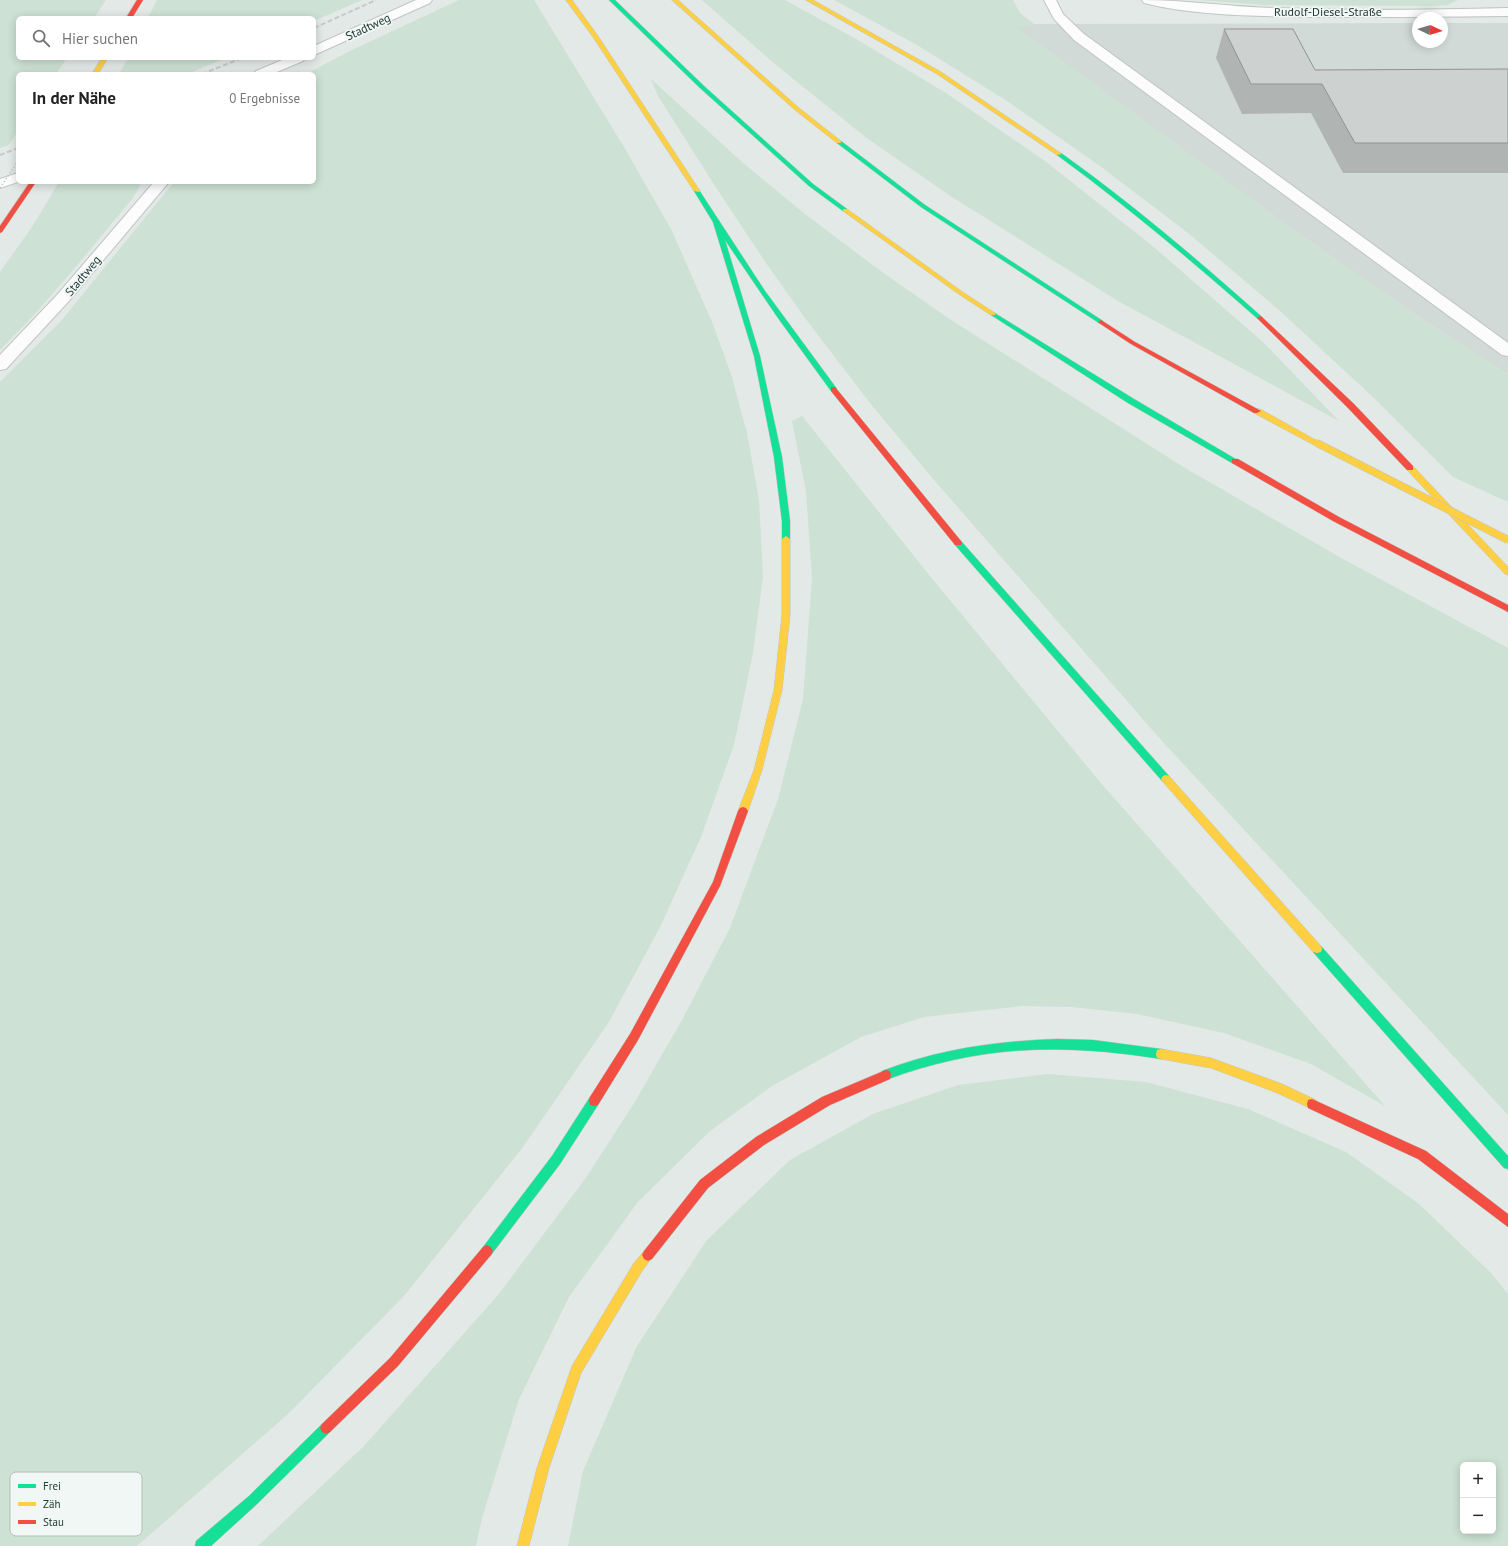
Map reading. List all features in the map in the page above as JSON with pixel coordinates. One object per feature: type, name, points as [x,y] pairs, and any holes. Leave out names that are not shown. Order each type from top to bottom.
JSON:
[{"type":"main road","points":[[130,16],[140,0]]},
{"type":"main road","points":[[569,0],[595,36],[680,163],[716,222],[792,334],[852,414],[969,557],[1508,1164]]},
{"type":"main road","points":[[612,0],[702,87],[811,185],[962,294],[1131,401],[1336,519],[1508,609]]},
{"type":"main road","points":[[675,0],[797,109],[850,152],[923,206],[1133,343],[1317,443],[1508,540]]},
{"type":"main road","points":[[809,0],[939,73],[1102,185],[1182,250],[1268,325],[1351,406],[1508,572]]},
{"type":"main road","points":[[96,72],[104,60]]},
{"type":"main road","points":[[0,231],[31,184]]},
{"type":"main road","points":[[201,1546],[253,1500],[394,1362],[484,1255],[556,1160],[634,1038],[717,883],[758,770],[778,690],[786,615],[786,521],[778,457],[757,356],[716,222]]},
{"type":"main road","points":[[523,1546],[543,1468],[576,1370],[638,1267],[704,1184],[760,1141],[826,1101],[909,1065],[981,1048],[1059,1044],[1131,1048],[1211,1062],[1278,1088],[1422,1155],[1508,1221]]},
{"type":"street","name":"Stadtweg","points":[[316,50],[426,0]]},
{"type":"street","points":[[1050,0],[1058,16],[1079,36],[1508,351]]},
{"type":"street","name":"Rudolf-Diesel-Straße","points":[[1148,0],[1180,5],[1248,11],[1508,12]]},
{"type":"street","points":[[1471,0],[1480,13]]},
{"type":"street","name":"Stadtweg","points":[[316,55],[332,43]]},
{"type":"street","points":[[266,72],[293,60]]},
{"type":"street","points":[[291,72],[308,60]]},
{"type":"street","points":[[0,184],[16,178]]},
{"type":"street","name":"Stadtweg","points":[[0,366],[28,339],[129,218],[160,184]]},
{"type":"path","points":[[0,188],[16,164]]},
{"type":"shaded area","points":[[1412,23],[1412,48],[1448,48],[1448,23],[1508,23],[1508,374],[1423,320],[1299,234],[1017,28],[1034,24]]},
{"type":"green space","points":[[0,0],[106,0],[95,16],[16,16],[16,60],[66,60],[57,72],[16,72],[16,134],[9,145],[0,148]]},
{"type":"green space","points":[[157,0],[362,0],[316,20],[316,16],[149,16]]},
{"type":"green space","points":[[459,0],[534,0],[624,147],[672,231],[712,322],[731,374],[747,433],[759,500],[763,576],[753,653],[734,745],[701,837],[660,927],[609,1022],[523,1147],[404,1296],[287,1415],[137,1546],[0,1546],[0,382],[61,321],[172,184],[316,184],[316,72],[310,72],[354,49]]},
{"type":"green space","points":[[702,0],[785,0],[856,39],[946,93],[1045,161],[1155,248],[1264,343],[1339,421],[1118,301],[952,197],[868,139],[776,65]]},
{"type":"green space","points":[[834,0],[1013,0],[1020,13],[1034,24],[1018,28],[1299,234],[1423,320],[1508,374],[1508,502],[1453,477],[1375,399],[1279,310],[1188,233],[1100,166],[1007,101],[917,45]]},
{"type":"green space","points":[[1199,0],[1458,0],[1448,5],[1432,6],[1264,5]]},
{"type":"green space","points":[[127,60],[221,60],[192,72],[120,72]]},
{"type":"green space","points":[[651,79],[743,163],[805,214],[882,272],[951,320],[1185,468],[1343,559],[1508,648],[1508,1115],[1162,741],[934,480],[870,403],[805,318],[766,263],[658,96]]},
{"type":"green space","points":[[58,184],[141,184],[133,198],[74,269],[35,314],[0,350],[0,272],[32,227]]},
{"type":"green space","points":[[802,416],[934,581],[1100,782],[1385,1106],[1311,1064],[1224,1033],[1137,1014],[1071,1007],[1022,1006],[924,1017],[861,1037],[772,1086],[710,1131],[637,1203],[569,1297],[519,1399],[482,1518],[476,1546],[258,1546],[364,1446],[498,1295],[585,1179],[633,1105],[682,1020],[730,928],[778,799],[803,699],[812,578],[806,491],[792,421]]},
{"type":"green space","points":[[1048,1074],[1146,1082],[1248,1109],[1346,1152],[1419,1204],[1491,1273],[1508,1294],[1508,1546],[568,1546],[583,1471],[637,1346],[707,1240],[790,1160],[873,1114],[958,1085]]},
{"type":"building","points":[[1224,29],[1293,29],[1315,70],[1508,69],[1508,143],[1355,143],[1322,84],[1251,84]]},
{"type":"railway","points":[[316,27],[376,0]]},
{"type":"railway","points":[[207,72],[237,60]]},
{"type":"railway","points":[[0,155],[16,149]]},
{"type":"traffic: fast","points":[[612,0],[702,87],[811,185],[845,210]]},
{"type":"traffic: fast","points":[[839,142],[923,206],[1101,322]]},
{"type":"traffic: fast","points":[[1059,154],[1162,233],[1260,318]]},
{"type":"traffic: fast","points":[[697,191],[763,292],[833,389]]},
{"type":"traffic: fast","points":[[716,222],[757,356],[778,457],[786,521],[786,539]]},
{"type":"traffic: fast","points":[[993,314],[1131,401],[1235,461]]},
{"type":"traffic: fast","points":[[958,543],[1166,779]]},
{"type":"traffic: fast","points":[[1317,949],[1508,1164]]},
{"type":"traffic: fast","points":[[886,1075],[918,1063],[951,1055],[986,1048],[1022,1045],[1093,1045],[1161,1054]]},
{"type":"traffic: fast","points":[[487,1251],[556,1160],[594,1101]]},
{"type":"traffic: fast","points":[[201,1546],[253,1500],[326,1428]]},
{"type":"traffic: slow","points":[[569,0],[595,36],[697,191]]},
{"type":"traffic: slow","points":[[675,0],[797,109],[839,142]]},
{"type":"traffic: slow","points":[[809,0],[939,73],[1059,154]]},
{"type":"traffic: slow","points":[[96,72],[104,60]]},
{"type":"traffic: slow","points":[[845,210],[962,294],[993,314]]},
{"type":"traffic: slow","points":[[1257,411],[1317,443]]},
{"type":"traffic: slow","points":[[1317,443],[1508,540]]},
{"type":"traffic: slow","points":[[1410,468],[1508,572]]},
{"type":"traffic: slow","points":[[743,811],[758,770],[778,690],[786,615],[786,539]]},
{"type":"traffic: slow","points":[[1166,779],[1317,949]]},
{"type":"traffic: slow","points":[[1161,1054],[1211,1063],[1278,1088],[1312,1104]]},
{"type":"traffic: slow","points":[[523,1546],[543,1468],[576,1370],[638,1267],[648,1255]]},
{"type":"traffic: jam","points":[[130,16],[140,0]]},
{"type":"traffic: jam","points":[[0,231],[32,184]]},
{"type":"traffic: jam","points":[[1260,318],[1351,406],[1410,468]]},
{"type":"traffic: jam","points":[[1101,322],[1133,343],[1257,411]]},
{"type":"traffic: jam","points":[[833,389],[958,543]]},
{"type":"traffic: jam","points":[[1235,461],[1336,519],[1508,609]]},
{"type":"traffic: jam","points":[[594,1101],[634,1037],[717,883],[743,811]]},
{"type":"traffic: jam","points":[[648,1255],[704,1184],[760,1141],[826,1101],[886,1075]]},
{"type":"traffic: jam","points":[[1312,1104],[1422,1155],[1508,1221]]},
{"type":"traffic: jam","points":[[326,1428],[394,1362],[487,1251]]}]
